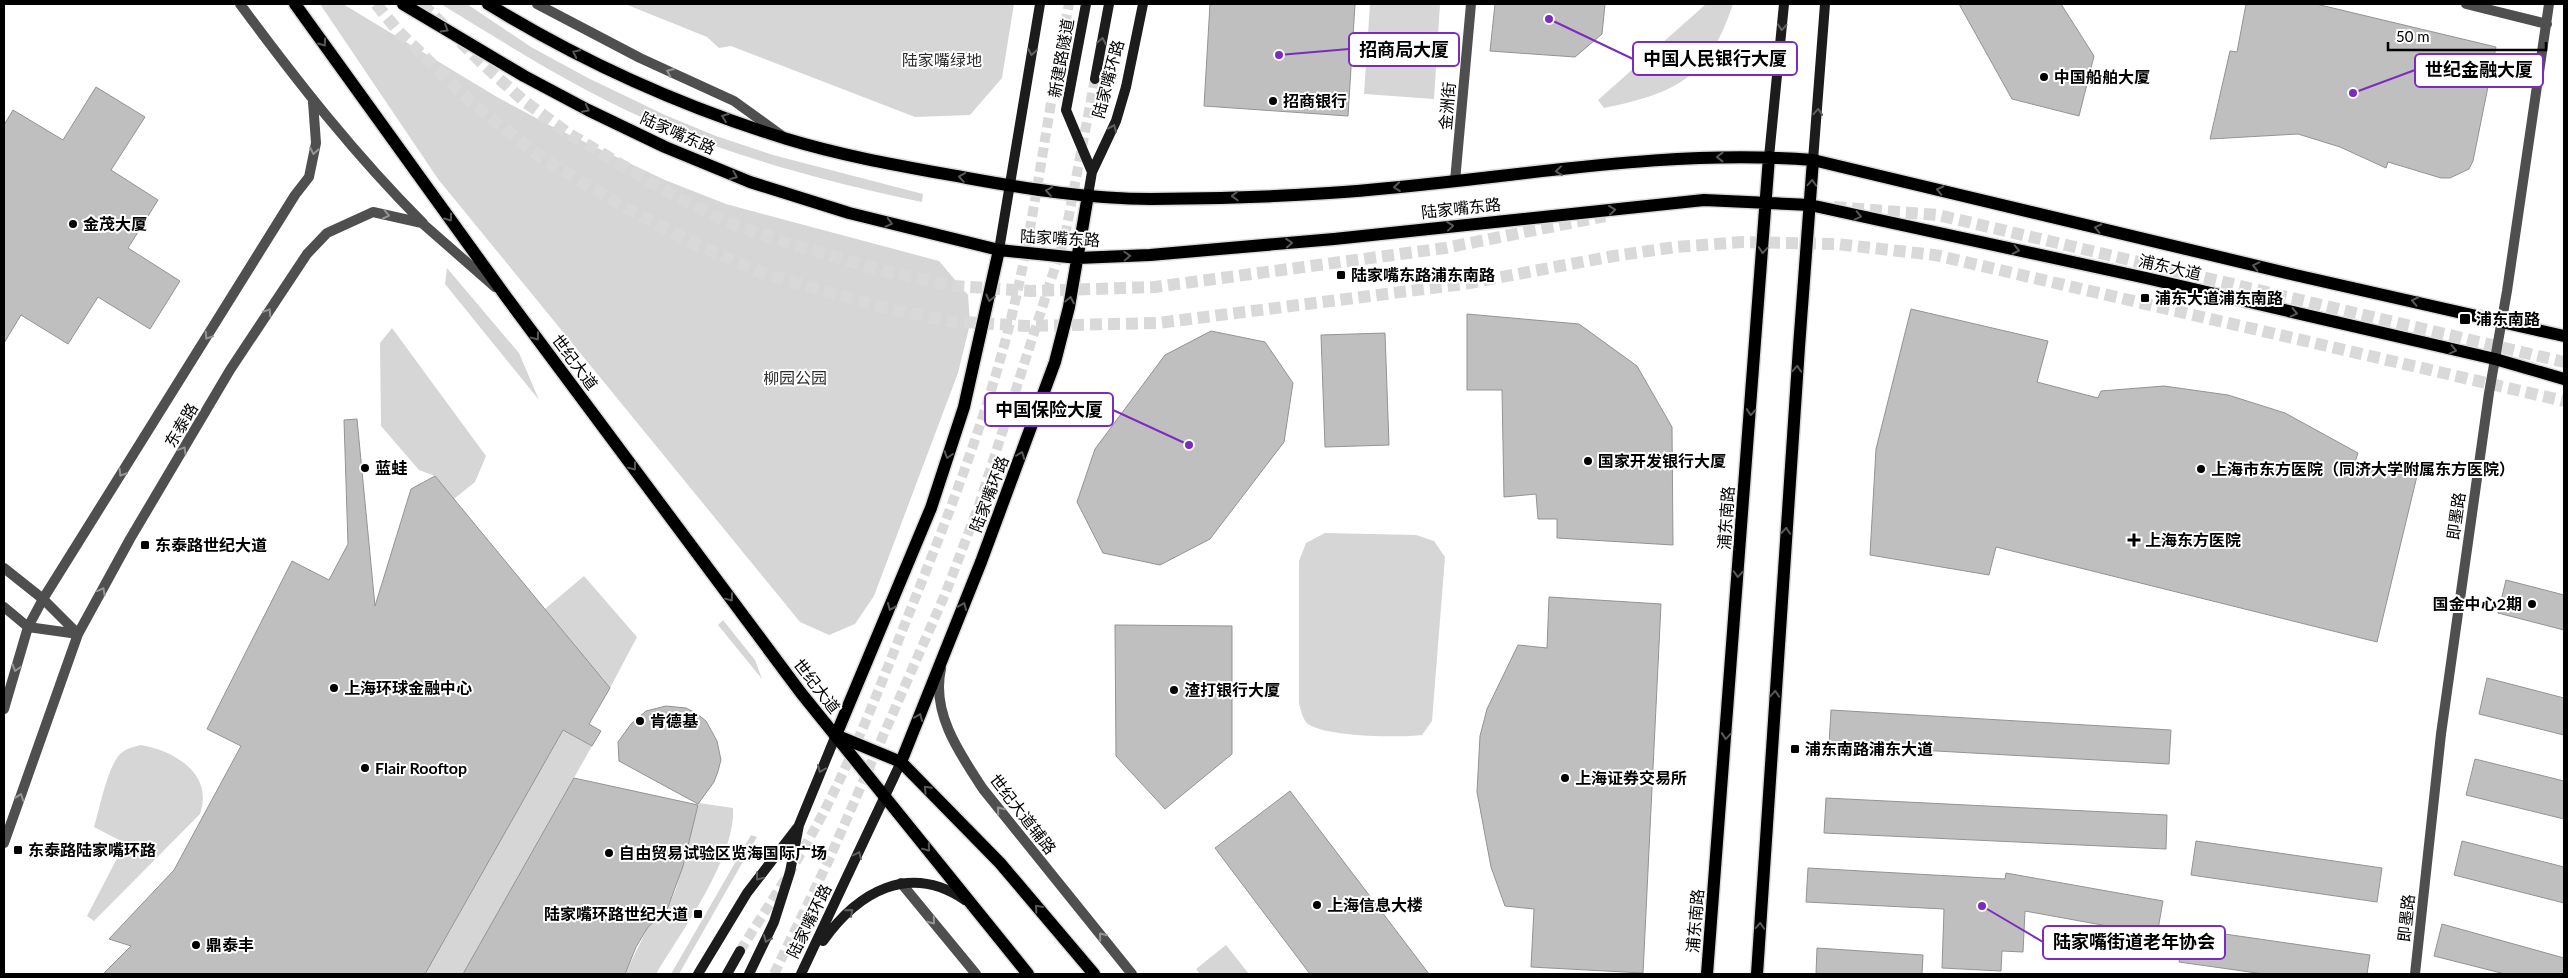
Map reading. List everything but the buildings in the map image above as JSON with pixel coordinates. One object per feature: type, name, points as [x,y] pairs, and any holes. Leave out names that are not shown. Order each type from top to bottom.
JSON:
[{"type":"main road","name":"世纪大道","points":[[295,4],[507,298],[796,687],[1028,974]]},
{"type":"main road","name":"陆家嘴东路","points":[[403,4],[524,76],[588,110],[665,147],[750,182],[849,213],[1000,250],[1078,258],[1150,255],[1334,239],[1704,200],[1766,202]]},
{"type":"main road","name":"陆家嘴东路","points":[[488,4],[551,42],[602,66],[688,104],[788,140],[898,167],[1010,186],[1088,195],[1150,199],[1319,194],[1703,157],[1769,157]]},
{"type":"main road","name":"陆家嘴环路","points":[[749,974],[764,946],[780,904],[790,872],[799,825],[931,508],[964,406],[1000,250],[1040,4]]},
{"type":"main road","name":"新建路隧道","points":[[1086,4],[1066,110],[1092,172]]},
{"type":"main road","points":[[1095,79],[1110,4]]},
{"type":"main road","name":"陆家嘴环路","points":[[801,974],[901,762],[984,553],[1055,362],[1078,258],[1092,172],[1116,121],[1126,87],[1143,4]]},
{"type":"main road","name":"浦东南路","points":[[1707,974],[1769,157],[1784,4]]},
{"type":"main road","points":[[1757,974],[1825,4]]},
{"type":"main road","name":"浦东大道","points":[[1769,157],[1813,160],[2295,275],[2502,320],[2564,336]]},
{"type":"main road","name":"浦东大道","points":[[1766,202],[1810,205],[2146,278],[2495,360],[2564,379]]},
{"type":"main road","name":"世纪大道","points":[[836,735],[901,762],[1000,863],[1094,974]]},
{"type":"main road","name":"陆家嘴环路","points":[[698,974],[747,893],[799,825]]},
{"type":"main road","points":[[808,962],[830,932],[858,905],[877,891],[901,883],[926,883],[942,887],[972,905]]},
{"type":"main road","points":[[727,974],[740,951]]},
{"type":"street","points":[[240,4],[313,102],[381,181],[425,225]]},
{"type":"street","points":[[536,4],[640,58],[734,101],[788,140]]},
{"type":"street","name":"金洲街","points":[[1455,182],[1471,4]]},
{"type":"street","points":[[2466,4],[2546,24]]},
{"type":"street","name":"即墨路","points":[[2415,974],[2440,734],[2549,4]]},
{"type":"street","name":"东泰路","points":[[4,709],[28,627],[43,599],[295,196],[309,177],[316,143],[313,102]]},
{"type":"street","name":"东泰路","points":[[4,843],[78,634],[130,539],[230,370],[307,254],[327,233],[373,212],[422,223],[507,298]]},
{"type":"street","points":[[4,568],[43,599],[78,634]]},
{"type":"street","points":[[4,607],[28,627],[78,634]]},
{"type":"street","name":"世纪大道辅路","points":[[945,652],[940,676],[939,698],[943,720],[968,766],[983,789],[1132,974]]},
{"type":"street","points":[[901,883],[976,974]]},
{"type":"green space","name":"柳园公园","points":[[320,4],[343,4],[497,97],[551,126],[665,180],[726,204],[939,261],[968,295],[970,324],[958,373],[874,596],[855,624],[829,635],[800,622],[438,179]]},
{"type":"green space","points":[[441,4],[467,4],[531,47],[588,78],[665,115],[716,136],[773,155],[923,194],[922,202],[793,171],[729,151],[667,128],[580,87]]},
{"type":"green space","name":"陆家嘴绿地","points":[[625,4],[1014,4],[1002,78],[970,115],[915,117],[731,46],[719,48],[707,37]]},
{"type":"green space","points":[[1370,4],[1440,4],[1434,99],[1364,94]]},
{"type":"green space","points":[[1706,4],[1733,4],[1724,29],[1701,65],[1687,78],[1671,88],[1652,96],[1604,108],[1598,100]]},
{"type":"green space","points":[[447,268],[519,353],[539,400],[445,284]]},
{"type":"green space","points":[[392,328],[486,456],[475,482],[454,499],[435,476],[419,470],[381,426],[380,343]]},
{"type":"green space","points":[[1325,533],[1416,535],[1434,541],[1445,557],[1432,721],[1422,735],[1380,736],[1326,731],[1314,727],[1306,722],[1304,718],[1299,704],[1299,561],[1306,543]]},
{"type":"green space","points":[[584,576],[637,637],[610,688],[545,609]]},
{"type":"green space","points":[[723,620],[755,660],[762,679],[718,625]]},
{"type":"green space","points":[[563,730],[592,746],[463,974],[425,974]]},
{"type":"green space","points":[[141,745],[154,748],[178,759],[196,776],[201,787],[203,800],[200,814],[94,921],[87,916],[125,843],[94,827],[115,760],[125,750]]},
{"type":"green space","points":[[699,803],[733,808],[732,827],[717,871],[693,916],[656,974],[625,974],[648,927],[667,910],[676,889]]},
{"type":"green space","points":[[751,835],[757,837],[679,974],[671,974]]},
{"type":"green space","points":[[1226,945],[1249,974],[1200,974],[1196,969]]},
{"type":"tunnel","points":[[376,4],[399,32],[471,102],[542,158],[619,204],[697,245],[765,274],[878,306],[948,321],[1027,326],[1158,323],[1464,284],[1614,256],[1676,247],[1742,242],[1837,244],[1935,255],[2564,401]]},
{"type":"tunnel","points":[[422,4],[486,67],[524,101],[569,134],[678,198],[724,221],[790,244],[884,271],[954,286],[1031,291],[1155,287],[1445,248],[1605,216]]},
{"type":"tunnel","points":[[740,951],[801,853],[850,758],[947,518],[970,453],[1002,353],[1023,267],[1069,4]]},
{"type":"tunnel","points":[[774,974],[827,864],[946,592],[979,505],[1065,236],[1095,79]]},
{"type":"tunnel","points":[[1834,207],[1938,215],[2564,362]]},
{"type":"place","name":"中国人民银行大厦","points":[[1549,19]]},
{"type":"place","name":"招商局大厦","points":[[1279,55]]},
{"type":"place","name":"中国船舶大厦","points":[[2044,77]]},
{"type":"place","name":"世纪金融大厦","points":[[2353,93]]},
{"type":"place","name":"招商银行","points":[[1273,101]]},
{"type":"place","name":"金茂大厦","points":[[73,224]]},
{"type":"place","name":"陆家嘴东路浦东南路","points":[[1341,275]]},
{"type":"place","name":"浦东大道浦东南路","points":[[2145,298]]},
{"type":"place","name":"浦东南路","points":[[2465,319]]},
{"type":"place","name":"中国保险大厦","points":[[1189,445]]},
{"type":"place","name":"国家开发银行大厦","points":[[1588,461]]},
{"type":"place","name":"蓝蛙","points":[[365,468]]},
{"type":"place","name":"上海市东方医院（同济大学附属东方医院）","points":[[2201,469]]},
{"type":"place","name":"上海东方医院","points":[[2134,540]]},
{"type":"place","name":"东泰路世纪大道","points":[[145,545]]},
{"type":"place","name":"国金中心2期","points":[[2532,604]]},
{"type":"place","name":"上海环球金融中心","points":[[334,688]]},
{"type":"place","name":"渣打银行大厦","points":[[1174,690]]},
{"type":"place","name":"肯德基","points":[[640,721]]},
{"type":"place","name":"浦东南路浦东大道","points":[[1795,749]]},
{"type":"place","name":"Flair Rooftop","points":[[365,768]]},
{"type":"place","name":"上海证券交易所","points":[[1565,778]]},
{"type":"place","name":"东泰路陆家嘴环路","points":[[18,850]]},
{"type":"place","name":"自由贸易试验区览海国际广场","points":[[609,853]]},
{"type":"place","name":"上海信息大楼","points":[[1317,905]]},
{"type":"place","name":"陆家嘴街道老年协会","points":[[1982,906]]},
{"type":"place","name":"陆家嘴环路世纪大道","points":[[698,914]]},
{"type":"place","name":"鼎泰丰","points":[[196,945]]}]
